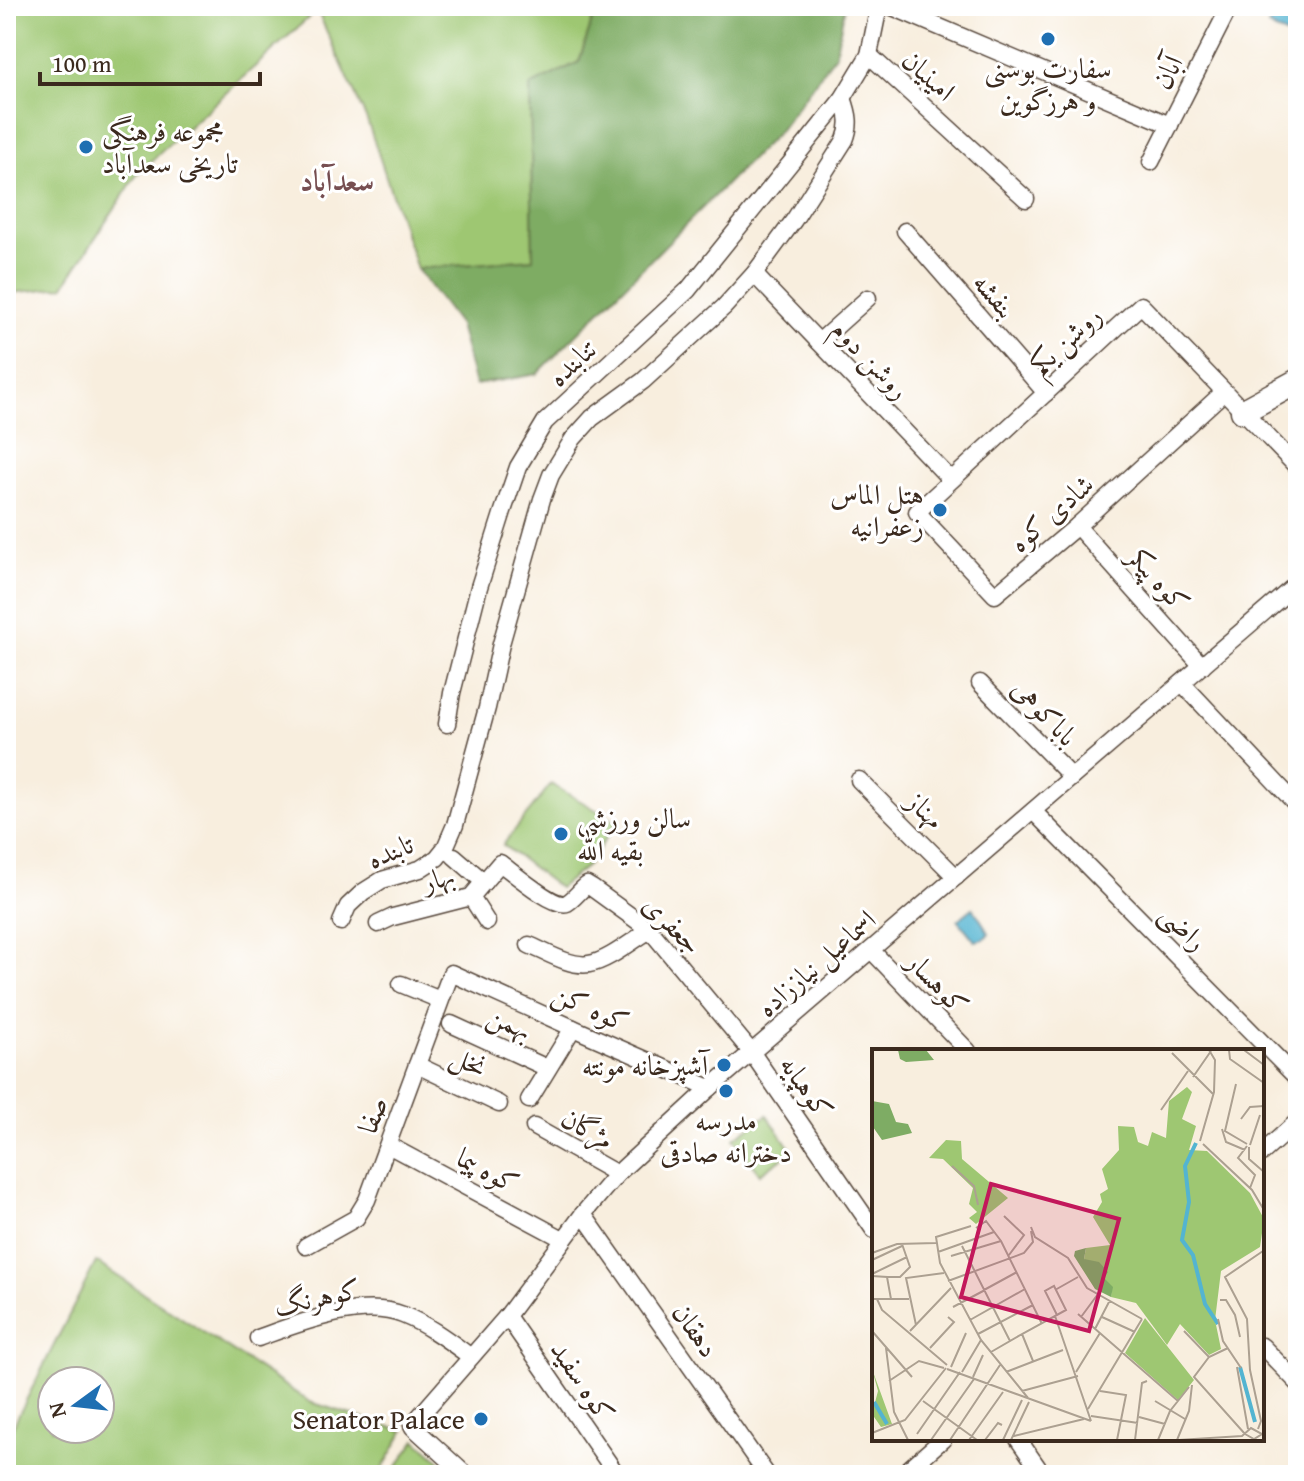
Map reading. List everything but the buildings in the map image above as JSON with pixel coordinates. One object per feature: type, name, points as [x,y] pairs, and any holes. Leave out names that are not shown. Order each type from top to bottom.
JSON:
[{"type":"street","name":"تنابنده","points":[[447,724],[479,587],[503,511],[518,467],[545,422],[688,290],[843,98],[869,55],[879,6]]},
{"type":"street","points":[[890,6],[1170,125]]},
{"type":"street","name":"آبان","points":[[1151,162],[1230,6]]},
{"type":"street","name":"امینیان","points":[[869,55],[1026,199]]},
{"type":"street","name":"تابنده","points":[[341,922],[348,906],[363,892],[382,880],[420,869],[437,858],[445,848],[455,825],[515,592],[551,475],[573,439],[592,418],[654,371],[724,307],[754,274],[794,220],[845,140],[849,120],[843,98]]},
{"type":"street","name":"بنفشه","points":[[905,231],[1046,393]]},
{"type":"street","name":"روشن دوم","points":[[754,274],[951,480]]},
{"type":"street","points":[[819,342],[868,298]]},
{"type":"street","name":"روشن یکم","points":[[917,512],[1141,305],[1298,468]]},
{"type":"street","points":[[1243,411],[1298,381]]},
{"type":"street","name":"شادی کوه","points":[[917,512],[995,595],[1077,526],[1224,392]]},
{"type":"street","name":"کوه پیکر","points":[[1077,526],[1202,666]]},
{"type":"street","name":"اسماعیل نیاززاده","points":[[466,1475],[412,1425],[507,1316],[563,1239],[617,1174],[710,1088],[1298,583]]},
{"type":"street","name":"باباکوهی","points":[[980,683],[1072,777]]},
{"type":"street","points":[[1182,683],[1298,806]]},
{"type":"street","name":"مهناز","points":[[859,780],[956,877]]},
{"type":"street","name":"راضی","points":[[1033,811],[1298,1079]]},
{"type":"street","points":[[454,856],[484,882]]},
{"type":"street","name":"بهار","points":[[378,924],[393,917],[471,897],[500,863]]},
{"type":"street","name":"جعفری","points":[[500,863],[561,904],[567,903],[587,885],[650,930],[752,1053]]},
{"type":"street","points":[[471,897],[487,922]]},
{"type":"street","points":[[529,945],[569,962],[588,964],[607,957],[650,930]]},
{"type":"street","name":"کوهسار","points":[[871,950],[966,1049]]},
{"type":"street","name":"صفا","points":[[306,1246],[356,1218],[367,1200],[451,973]]},
{"type":"street","name":"کوه کن","points":[[451,973],[710,1088]]},
{"type":"street","points":[[401,984],[440,1000]]},
{"type":"street","name":"بهمن","points":[[451,1024],[547,1068]]},
{"type":"street","points":[[529,1100],[573,1028]]},
{"type":"street","name":"کوهپایه","points":[[752,1053],[872,1227]]},
{"type":"street","name":"نخل","points":[[417,1065],[499,1104]]},
{"type":"street","points":[[1264,1151],[1298,1121]]},
{"type":"street","name":"مژگان","points":[[534,1127],[617,1174]]},
{"type":"street","name":"کوه پیما","points":[[388,1145],[563,1239]]},
{"type":"street","name":"دهقان","points":[[583,1214],[767,1475]]},
{"type":"street","name":"کوهرنگ","points":[[258,1338],[303,1322],[366,1309],[400,1313],[432,1329],[471,1357]]},
{"type":"street","name":"کوه سفید","points":[[507,1316],[617,1475]]},
{"type":"street","points":[[1264,1348],[1298,1383]]},
{"type":"street","points":[[902,1475],[941,1441]]},
{"type":"street","points":[[1019,1441],[1043,1475]]},
{"type":"green space","name":"مجموعه فرهنگی تاریخی سعدآباد","points":[[6,6],[597,6],[579,62],[530,86],[533,259],[417,269],[367,120],[317,10],[138,173],[63,287],[11,293],[6,290]]},
{"type":"green space","points":[[597,6],[845,6],[835,55],[779,131],[537,374],[475,385],[459,325],[417,269],[533,259],[530,86],[579,62]]},
{"type":"green space","name":"سالن ورزشی بقیه الله","points":[[551,784],[617,822],[588,865],[559,888],[503,845]]},
{"type":"green space","points":[[767,1115],[792,1151],[760,1174],[734,1138]]},
{"type":"green space","points":[[96,1262],[310,1402],[404,1431],[379,1475],[6,1475],[6,1440],[36,1381],[36,1445],[116,1445],[116,1365],[44,1365]]},
{"type":"green space","points":[[416,1440],[457,1475],[391,1475]]},
{"type":"water","points":[[1276,10],[1298,22],[1291,38],[1268,26]]},
{"type":"water","points":[[973,908],[989,933],[984,939],[975,941],[958,920]]},
{"type":"place","name":"سفارت بوسنی و هرزگوین","points":[[1048,39]]},
{"type":"place","name":"مجموعه فرهنگی تاریخی سعدآباد","points":[[86,147]]},
{"type":"place","name":"هتل الماس زعفرانیه","points":[[940,510]]},
{"type":"place","name":"سالن ورزشی بقیه الله","points":[[561,834]]},
{"type":"place","name":"آشپزخانه مونته","points":[[724,1065]]},
{"type":"place","name":"مدرسه دخترانه صادقی","points":[[726,1091]]},
{"type":"place","name":"Senator Palace","points":[[481,1419]]},
{"type":"district","name":"سعدآباد","points":[[337,181]]}]
